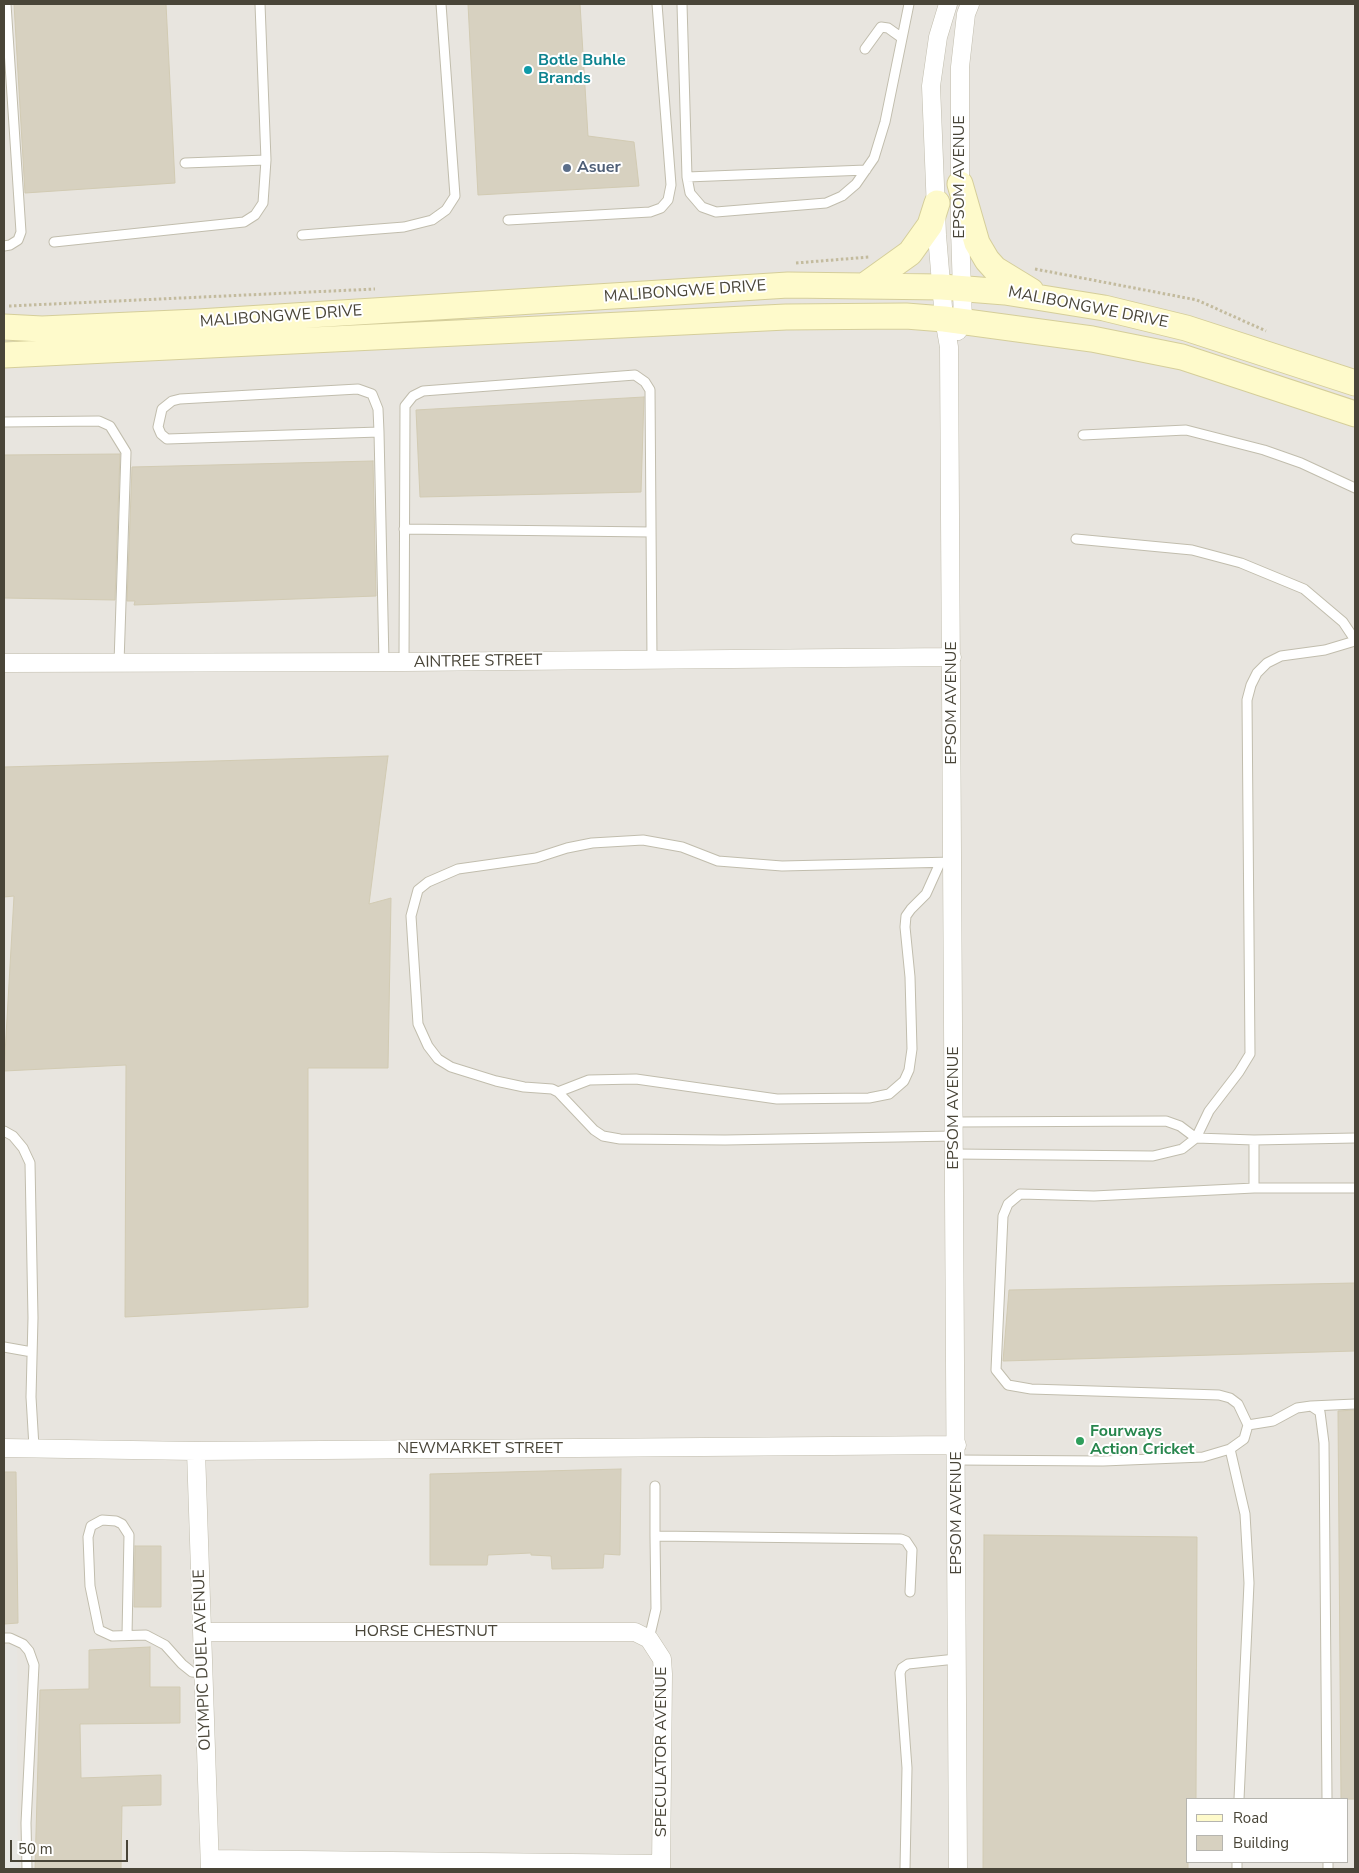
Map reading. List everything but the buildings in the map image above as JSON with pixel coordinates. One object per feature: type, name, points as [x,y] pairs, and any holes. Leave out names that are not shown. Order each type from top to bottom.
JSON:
[{"type":"main road","points":[[960,184],[977,243],[987,260],[996,270],[1042,298]]},
{"type":"main road","points":[[864,286],[910,252],[930,225],[937,203]]},
{"type":"main road","name":"MALIBONGWE DRIVE","points":[[4,327],[42,328],[198,322],[788,286],[952,288],[1042,298],[1104,308],[1186,328],[1355,383]]},
{"type":"main road","name":"MALIBONGWE DRIVE","points":[[4,355],[786,316],[906,316],[1092,339],[1182,357],[1355,414]]},
{"type":"main road","points":[[41,353],[42,328]]},
{"type":"street","name":"EPSOM AVENUE","points":[[948,4],[938,37],[931,86],[937,235],[952,288]]},
{"type":"street","name":"EPSOM AVENUE","points":[[958,1869],[955,1137],[947,862],[952,657],[949,347],[954,321],[952,288],[960,184],[960,67],[966,14],[970,4]]},
{"type":"street","name":"AINTREE STREET","points":[[4,663],[404,662],[952,657]]},
{"type":"street","name":"NEWMARKET STREET","points":[[4,1448],[196,1451],[957,1453]]},
{"type":"street","name":"OLYMPIC DUEL AVENUE","points":[[196,1451],[210,1864]]},
{"type":"street","name":"HORSE CHESTNUT","points":[[202,1632],[636,1632],[649,1639]]},
{"type":"street","name":"SPECULATOR AVENUE","points":[[649,1639],[662,1659],[663,1674],[661,1866]]},
{"type":"street","points":[[210,1864],[661,1866]]},
{"type":"lane","points":[[4,246],[18,240],[21,232],[6,4]]},
{"type":"lane","points":[[54,242],[244,222],[255,214],[263,203],[266,160],[260,4]]},
{"type":"lane","points":[[302,235],[404,227],[432,220],[446,210],[455,196],[441,4]]},
{"type":"lane","points":[[508,220],[650,212],[660,208],[668,200],[671,185],[657,4]]},
{"type":"lane","points":[[682,4],[687,177],[690,193],[702,207],[716,212],[826,203],[842,196],[866,170],[874,158],[895,82],[909,4]]},
{"type":"lane","points":[[865,48],[881,28],[888,28],[902,38]]},
{"type":"lane","points":[[185,163],[266,160]]},
{"type":"lane","points":[[687,177],[866,170]]},
{"type":"lane","points":[[404,662],[405,406],[413,396],[423,391],[636,375],[650,390],[652,660]]},
{"type":"lane","points":[[379,432],[167,439],[161,434],[158,427],[162,409],[172,401],[180,399],[358,389],[372,394],[378,409],[379,432],[384,662]]},
{"type":"lane","points":[[4,422],[99,421],[110,426],[126,452],[119,663]]},
{"type":"lane","points":[[1083,435],[1186,430],[1264,450],[1301,463],[1355,488]]},
{"type":"lane","points":[[404,528],[651,532]]},
{"type":"lane","points":[[955,1137],[1153,1156],[1182,1149],[1196,1138],[1209,1111],[1239,1072],[1250,1054],[1247,700],[1257,673],[1267,664],[1281,656],[1325,650],[1355,641],[1343,622],[1304,588],[1241,563],[1192,550],[1076,539]]},
{"type":"lane","points":[[947,862],[782,866],[718,860],[682,847],[643,840],[592,843],[567,848],[536,858],[458,869],[428,882],[418,890],[411,916],[418,1024],[428,1046],[438,1058],[451,1067],[496,1081],[524,1087],[552,1089],[558,1092],[594,1130],[603,1136],[620,1139],[955,1137],[1166,1121],[1180,1126],[1196,1138],[1254,1140],[1355,1138]]},
{"type":"lane","points":[[558,1092],[589,1080],[636,1078],[777,1099],[868,1098],[889,1094],[904,1081],[909,1070],[912,1049],[906,916],[926,894],[947,862]]},
{"type":"lane","points":[[4,1131],[13,1136],[23,1148],[30,1163],[31,1396],[34,1448]]},
{"type":"lane","points":[[1254,1140],[1254,1188]]},
{"type":"lane","points":[[957,1453],[1103,1461],[1203,1457],[1230,1449],[1244,1439],[1248,1424],[1238,1404],[1230,1398],[1219,1395],[1031,1389],[1008,1385],[996,1370],[1003,1216],[1008,1204],[1020,1194],[1094,1196],[1254,1188],[1355,1188]]},
{"type":"lane","points":[[4,1347],[32,1352]]},
{"type":"lane","points":[[1248,1424],[1273,1421],[1297,1408],[1355,1404]]},
{"type":"lane","points":[[1311,1406],[1320,1412],[1324,1443],[1327,1798]]},
{"type":"lane","points":[[1230,1449],[1245,1514],[1249,1583],[1239,1798]]},
{"type":"lane","points":[[649,1639],[656,1609],[655,1486]]},
{"type":"lane","points":[[127,1635],[129,1535],[122,1524],[116,1521],[102,1520],[91,1526],[88,1537],[90,1586],[96,1623],[103,1634],[127,1635],[146,1635],[165,1645],[192,1672],[204,1673]]},
{"type":"lane","points":[[655,1536],[901,1538],[906,1541],[912,1550],[910,1592]]},
{"type":"lane","points":[[4,1638],[10,1638],[23,1644],[29,1652],[34,1665],[26,1823],[27,1869]]},
{"type":"lane","points":[[905,1869],[907,1768],[900,1673],[902,1668],[908,1664],[956,1659]]},
{"type":"shaded area","points":[[4,4],[1355,4],[1355,1869],[4,1869]]},
{"type":"shaded area","points":[[4,1645],[17,1645],[18,1869],[4,1869]]},
{"type":"place","name":"Botle Buhle Brands","points":[[528,70]]},
{"type":"place","name":"Asuer","points":[[567,168]]},
{"type":"place","name":"Fourways Action Cricket","points":[[1080,1441]]}]
